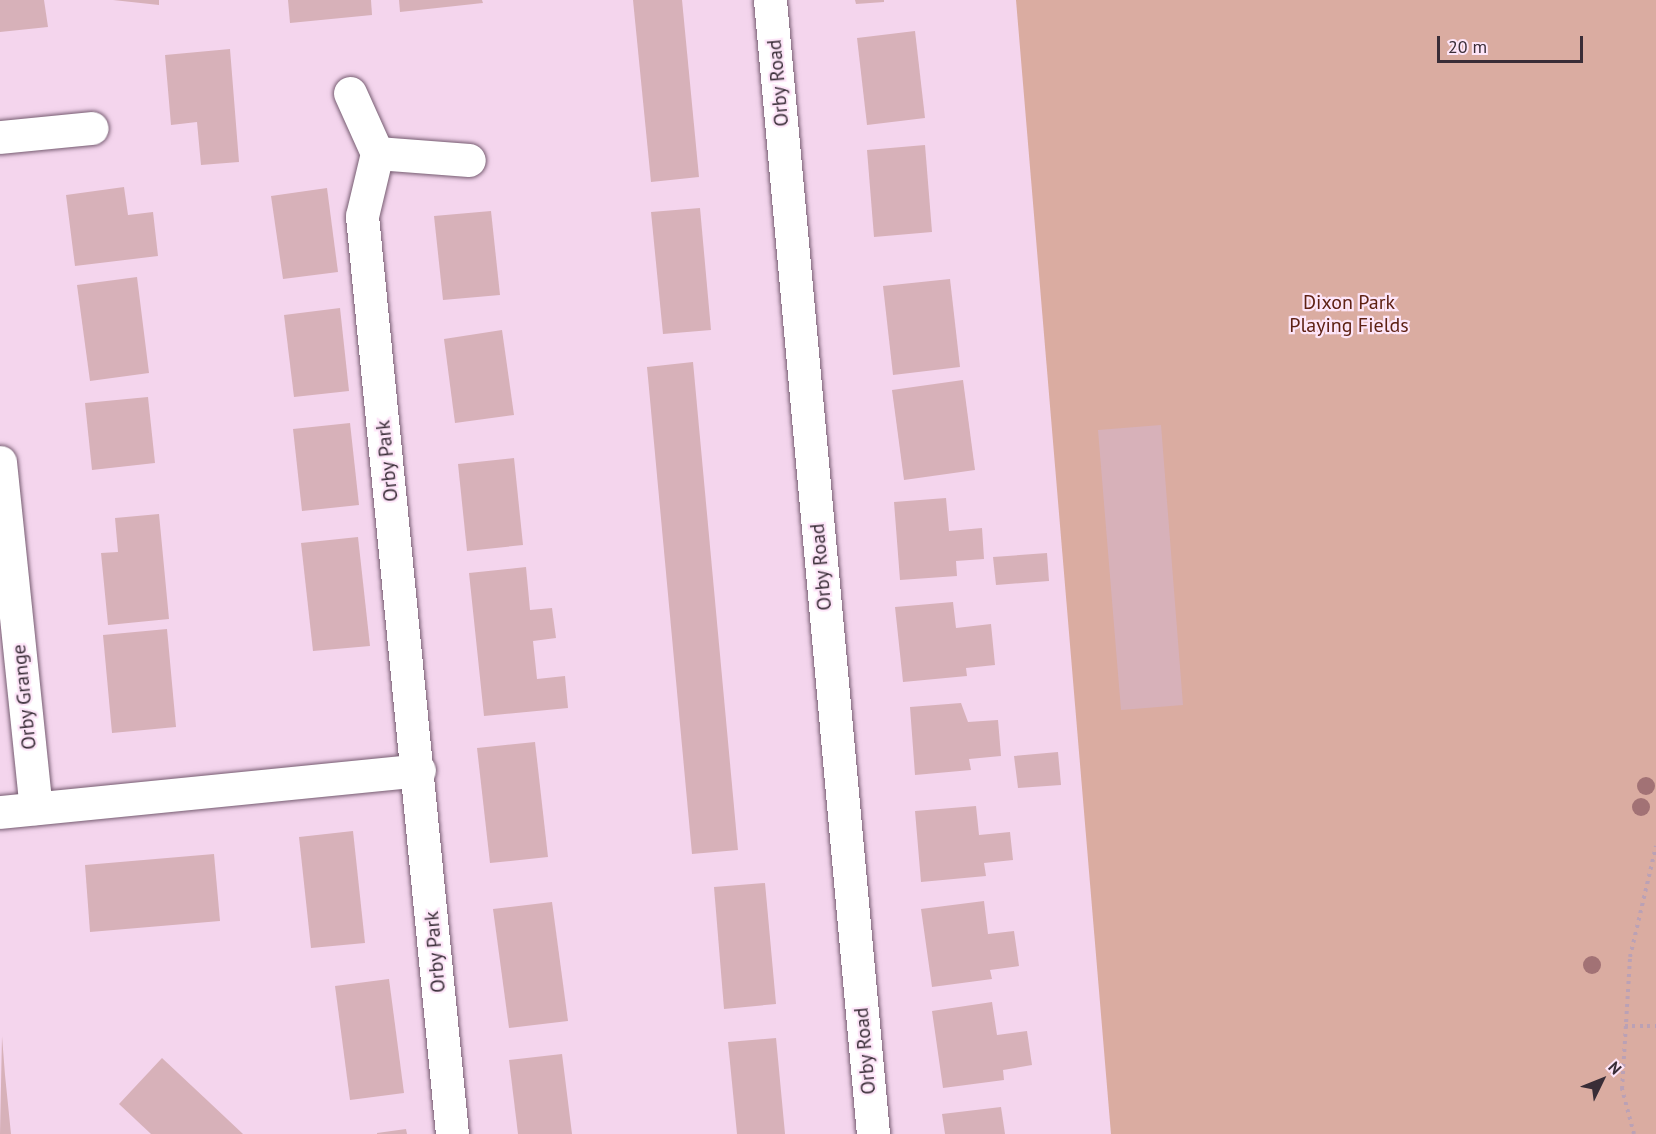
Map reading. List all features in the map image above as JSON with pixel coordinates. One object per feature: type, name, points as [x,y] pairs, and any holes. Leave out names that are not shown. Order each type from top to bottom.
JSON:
[{"type":"street","name":"Orby Road","points":[[770,0],[873,1134]]},
{"type":"street","points":[[350,93],[377,153],[469,160]]},
{"type":"street","points":[[0,137],[92,128]]},
{"type":"street","name":"Orby Park","points":[[377,153],[362,216],[419,770],[452,1134]]},
{"type":"street","name":"Orby Grange","points":[[0,462],[4,551],[36,808]]},
{"type":"street","points":[[0,812],[419,770]]},
{"type":"path","points":[[1634,1134],[1622,1089],[1630,957],[1656,846]]},
{"type":"path","points":[[1625,1026],[1656,1026]]},
{"type":"green space","name":"Dixon Park Playing Fields","points":[[1016,0],[1656,0],[1656,1134],[1111,1134]]},
{"type":"building","points":[[0,0],[44,0],[48,27],[0,32]]},
{"type":"building","points":[[113,0],[159,0],[159,5]]},
{"type":"building","points":[[288,0],[371,0],[372,15],[290,23]]},
{"type":"building","points":[[399,0],[482,0],[483,3],[400,12]]},
{"type":"building","points":[[633,0],[682,0],[699,177],[651,182]]},
{"type":"building","points":[[855,0],[884,0],[884,2],[856,4]]},
{"type":"building","points":[[915,31],[925,118],[867,125],[857,38]]},
{"type":"building","points":[[230,49],[239,162],[201,165],[197,122],[171,125],[165,55]]},
{"type":"building","points":[[925,145],[932,232],[874,237],[867,150]]},
{"type":"building","points":[[124,187],[128,215],[153,212],[158,256],[75,266],[66,195]]},
{"type":"building","points":[[327,188],[338,272],[283,279],[271,196]]},
{"type":"building","points":[[700,208],[711,330],[663,334],[651,212]]},
{"type":"building","points":[[491,211],[500,295],[443,300],[434,216]]},
{"type":"building","points":[[137,277],[149,373],[90,381],[77,285]]},
{"type":"building","points":[[950,279],[960,367],[893,375],[883,286]]},
{"type":"building","points":[[340,308],[349,391],[294,397],[284,315]]},
{"type":"building","points":[[502,330],[514,415],[455,423],[444,339]]},
{"type":"building","points":[[693,362],[738,850],[692,854],[647,367]]},
{"type":"building","points":[[963,380],[975,470],[904,480],[892,390]]},
{"type":"building","points":[[148,397],[155,463],[92,470],[85,403]]},
{"type":"building","points":[[350,423],[359,505],[302,511],[293,429]]},
{"type":"building","points":[[1161,425],[1183,705],[1121,710],[1098,430]]},
{"type":"building","points":[[514,458],[523,545],[467,551],[458,464]]},
{"type":"building","points":[[946,498],[949,531],[982,528],[984,559],[956,561],[957,576],[900,580],[894,502]]},
{"type":"building","points":[[159,514],[169,619],[108,625],[101,553],[118,552],[115,518]]},
{"type":"building","points":[[358,537],[370,646],[313,651],[301,543]]},
{"type":"building","points":[[1047,553],[1049,581],[996,585],[993,557]]},
{"type":"building","points":[[526,567],[530,610],[552,608],[556,638],[533,641],[537,679],[565,676],[568,708],[484,716],[469,573]]},
{"type":"building","points":[[953,602],[956,628],[991,624],[995,665],[966,668],[967,676],[903,682],[895,607]]},
{"type":"building","points":[[167,629],[176,727],[112,733],[103,635]]},
{"type":"building","points":[[961,703],[968,722],[998,720],[1001,756],[969,759],[971,770],[915,775],[910,707]]},
{"type":"building","points":[[535,742],[548,857],[490,863],[477,748]]},
{"type":"building","points":[[1058,752],[1061,785],[1018,788],[1014,756]]},
{"type":"building","points":[[976,806],[979,835],[1010,832],[1013,860],[984,863],[986,876],[921,882],[915,811]]},
{"type":"building","points":[[353,831],[365,943],[311,948],[299,837]]},
{"type":"building","points":[[214,854],[220,921],[90,932],[85,865]]},
{"type":"building","points":[[765,883],[776,1004],[724,1009],[714,887]]},
{"type":"building","points":[[984,901],[988,934],[1014,931],[1019,966],[990,970],[992,979],[932,987],[921,909]]},
{"type":"building","points":[[552,902],[568,1021],[509,1028],[493,909]]},
{"type":"building","points":[[389,979],[404,1093],[350,1100],[335,986]]},
{"type":"building","points":[[992,1002],[997,1035],[1027,1031],[1032,1065],[1003,1070],[1004,1080],[943,1088],[932,1011]]},
{"type":"building","points":[[2,1036],[5,1075],[11,1134],[0,1134]]},
{"type":"building","points":[[776,1038],[785,1134],[737,1134],[728,1042]]},
{"type":"building","points":[[562,1054],[572,1134],[518,1134],[509,1060]]},
{"type":"building","points":[[162,1058],[243,1134],[151,1134],[119,1104]]},
{"type":"building","points":[[1001,1107],[1005,1134],[945,1134],[942,1114]]},
{"type":"building","points":[[406,1129],[407,1134],[377,1134],[377,1133]]}]
